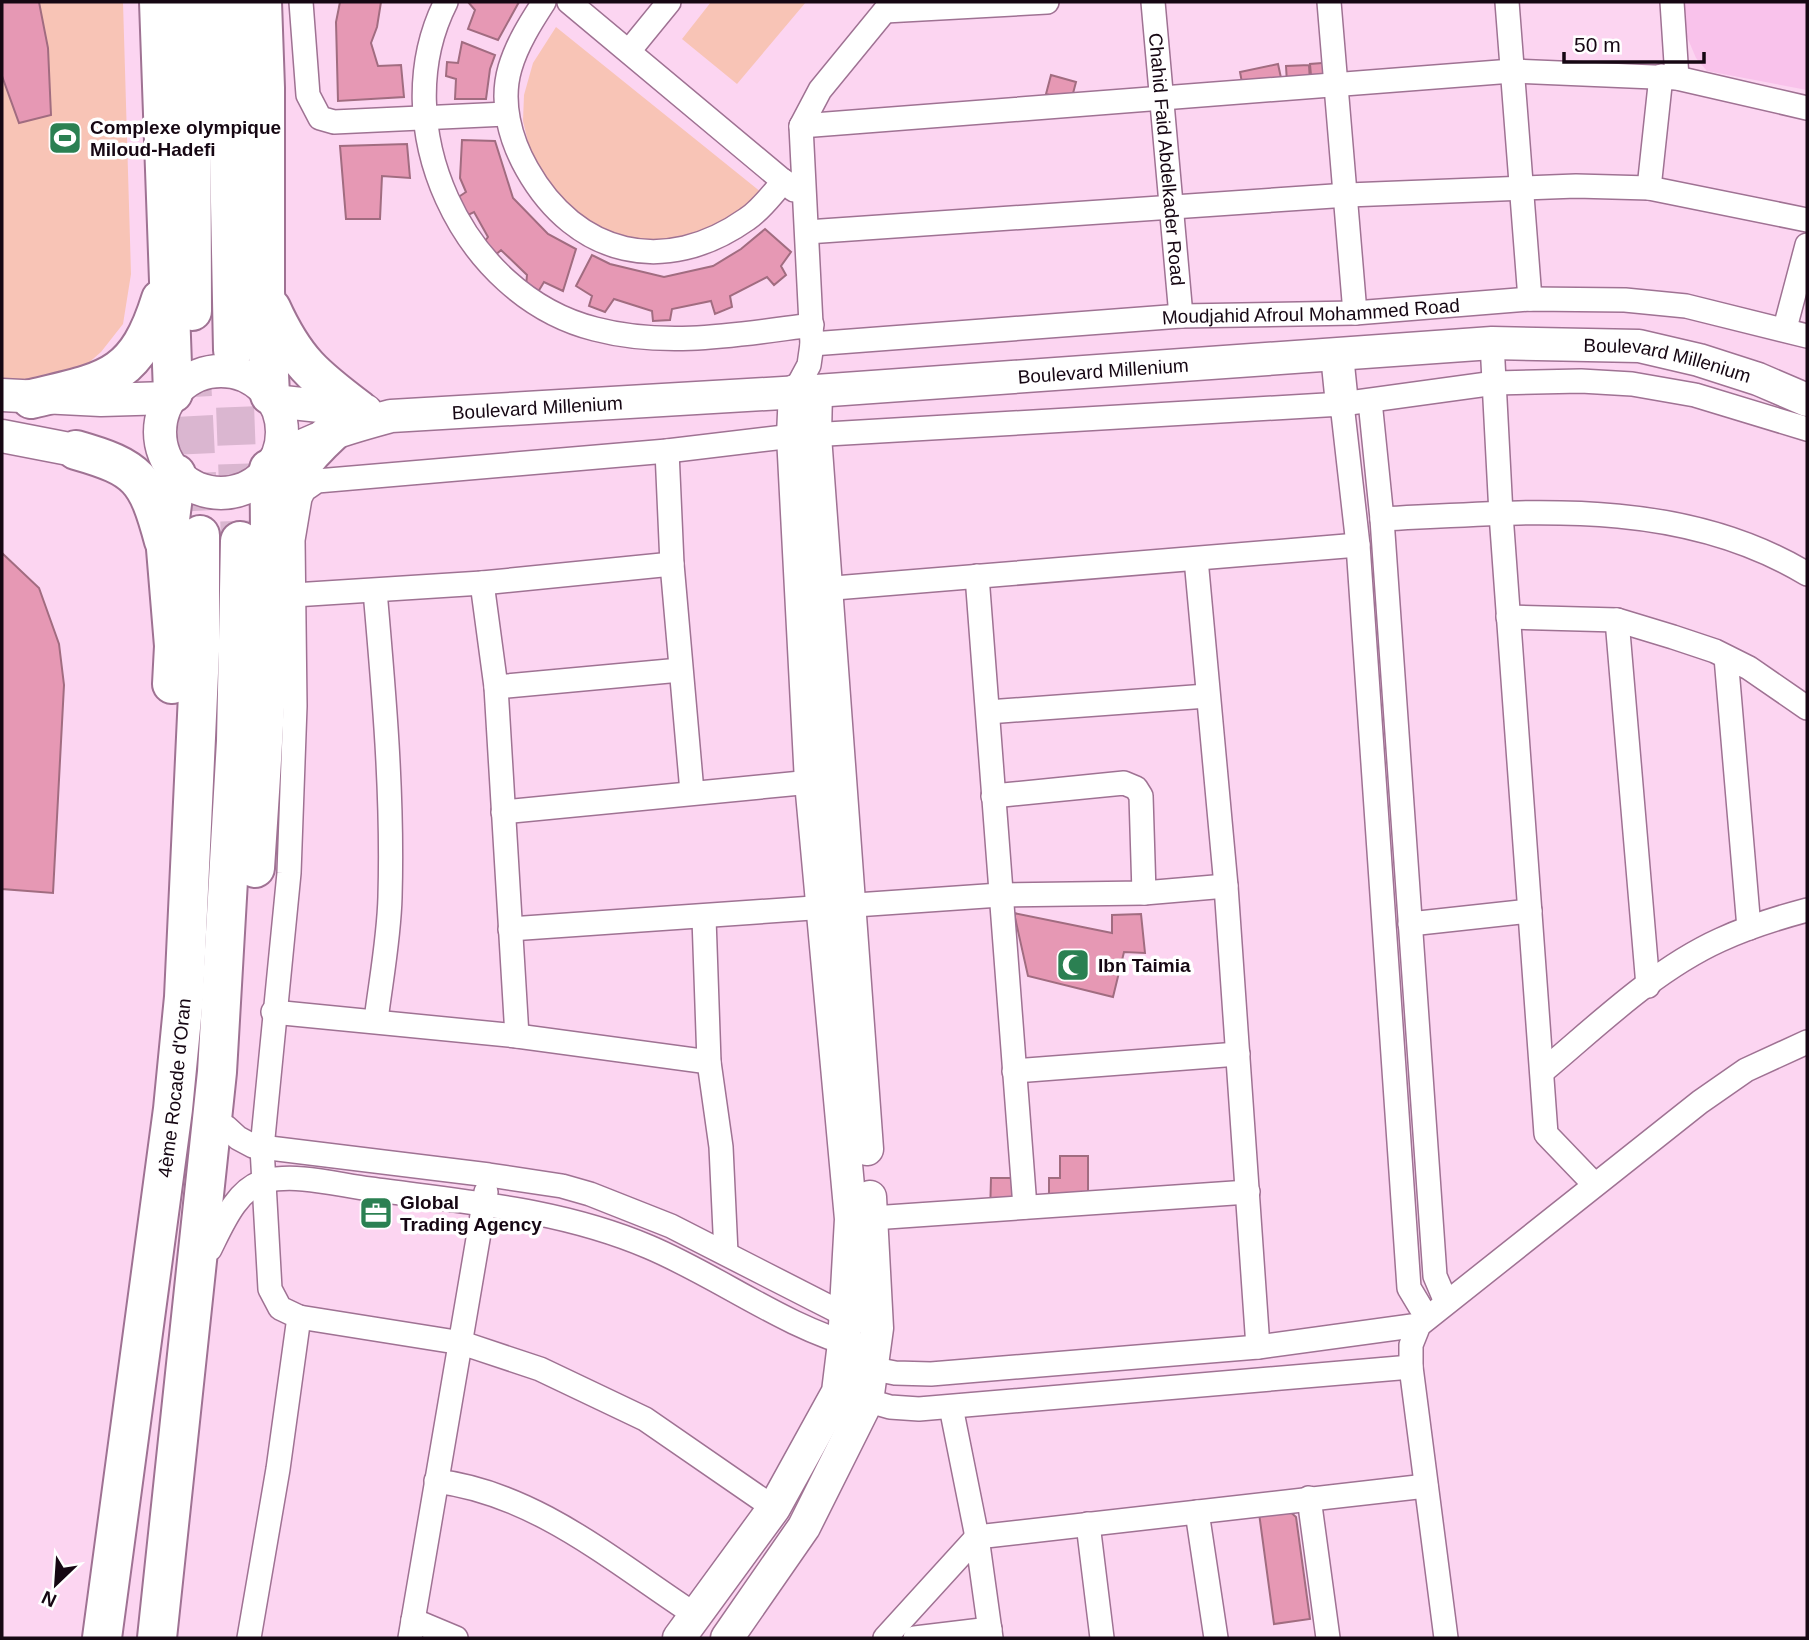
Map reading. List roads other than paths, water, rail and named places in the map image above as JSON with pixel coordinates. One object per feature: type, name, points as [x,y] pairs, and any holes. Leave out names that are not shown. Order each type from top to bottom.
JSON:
[{"type":"highway","points":[[159,2],[171,395]]},
{"type":"highway","points":[[191,2],[191,359]]},
{"type":"highway","points":[[226,2],[233,350]]},
{"type":"highway","points":[[262,2],[265,88],[265,292],[272,398]]},
{"type":"highway","points":[[16,397],[78,387],[132,361],[152,326],[166,284]]},
{"type":"highway","points":[[256,550],[293,473],[361,419],[295,354],[265,292]]},
{"type":"highway","points":[[76,450],[116,461],[132,471],[183,542]]},
{"type":"highway","points":[[192,1308],[203,1281],[210,1249],[226,1127],[243,1045],[267,699],[256,550],[272,465]]},
{"type":"highway","points":[[174,471],[183,542]]},
{"type":"highway","name":"4ème Rocade d'Oran","points":[[102,1638],[173,1109],[184,997],[200,651],[183,542]]},
{"type":"highway","name":"4ème Rocade d'Oran","points":[[157,1638],[217,1072],[236,741],[256,550]]},
{"type":"main road","name":"Boulevard Millenium","points":[[361,419],[809,363],[1337,355],[1492,343],[1639,346],[1699,360],[1758,379],[1807,400]]},
{"type":"main road","points":[[1337,355],[1356,403]]},
{"type":"main road","points":[[686,1626],[774,1508],[848,1363],[875,1350],[861,1219],[813,589],[804,436],[809,363]]},
{"type":"main road","points":[[272,465],[282,431],[272,398],[257,382],[240,373],[222,370],[203,373],[186,380],[171,395],[161,415],[159,433],[162,452],[174,471],[193,486],[213,493],[234,492],[254,484],[272,465],[300,445],[361,419]]},
{"type":"main road","points":[[16,397],[171,395]]},
{"type":"main road","points":[[272,398],[361,419]]},
{"type":"main road","points":[[2,436],[174,471]]},
{"type":"main road","points":[[813,589],[811,782],[838,909]]},
{"type":"main road","points":[[727,1638],[804,1528],[848,1363],[861,1219]]},
{"type":"street","points":[[301,2],[308,95],[316,115],[334,122],[506,114]]},
{"type":"street","name":"Moudjahid Afroul Mohammed Road","points":[[446,2],[429,38],[424,64],[425,116],[440,184],[460,225],[512,286],[553,312],[594,329],[654,338],[704,338],[809,363],[1181,316],[1355,313],[1530,299],[1625,300],[1686,306],[1784,328],[1807,336]]},
{"type":"street","points":[[544,2],[526,30],[510,68],[506,114],[519,155],[542,196],[570,225],[602,243],[630,250],[663,251],[696,246],[721,236],[750,218],[784,181]]},
{"type":"street","points":[[569,2],[804,198]]},
{"type":"street","points":[[629,51],[669,2]]},
{"type":"street","points":[[809,363],[807,232],[801,126],[820,90],[888,7],[1047,2]]},
{"type":"street","name":"Chahid Faid Abdelkader Road","points":[[1153,2],[1181,316]]},
{"type":"street","points":[[1329,2],[1348,195],[1355,313]]},
{"type":"street","points":[[1507,2],[1530,299]]},
{"type":"street","points":[[1649,188],[1669,77],[1672,2]]},
{"type":"street","points":[[801,126],[1512,71],[1669,77],[1807,108]]},
{"type":"street","points":[[807,232],[1348,195],[1522,188],[1649,188],[1807,220]]},
{"type":"street","points":[[1784,328],[1807,245]]},
{"type":"street","points":[[1492,343],[1508,617],[1546,1134],[1594,1184]]},
{"type":"street","points":[[774,1508],[645,1419],[540,1370],[462,1343],[299,1317],[280,1308],[270,1289],[266,1267],[266,1181],[262,1148],[273,1012],[289,873],[295,706],[293,540],[304,490],[317,481],[667,451],[804,436],[1356,403],[1495,383],[1581,381],[1632,384],[1695,395],[1807,429]]},
{"type":"street","points":[[1356,403],[1382,519],[1435,1276],[1446,1303]]},
{"type":"street","points":[[1356,403],[1358,545],[1409,1287],[1423,1322]]},
{"type":"street","points":[[667,451],[672,564],[692,792]]},
{"type":"street","points":[[1382,519],[1601,513],[1672,522],[1734,540],[1782,559],[1807,574]]},
{"type":"street","points":[[813,589],[1358,545]]},
{"type":"street","points":[[1196,559],[1226,886],[1258,1347]]},
{"type":"street","points":[[294,595],[482,583],[672,564]]},
{"type":"street","points":[[977,576],[1025,1207]]},
{"type":"street","points":[[482,583],[496,687],[517,1036]]},
{"type":"street","points":[[375,591],[383,685],[390,851],[390,900],[376,1020]]},
{"type":"street","points":[[1508,617],[1617,620],[1726,657],[1749,668],[1807,708]]},
{"type":"street","points":[[1617,620],[1648,986]]},
{"type":"street","points":[[1726,657],[1749,928]]},
{"type":"street","points":[[496,687],[680,670]]},
{"type":"street","points":[[988,712],[1208,696]]},
{"type":"street","points":[[503,812],[811,782]]},
{"type":"street","points":[[993,796],[1124,783],[1136,788],[1141,796],[1144,892]]},
{"type":"street","points":[[1380,886],[1407,884]]},
{"type":"street","points":[[510,929],[838,909],[1000,895],[1144,892],[1226,886]]},
{"type":"street","points":[[1542,1072],[1648,986],[1718,941],[1807,910]]},
{"type":"street","points":[[1410,924],[1530,911]]},
{"type":"street","points":[[704,918],[709,1062],[721,1147],[726,1253]]},
{"type":"street","points":[[273,1012],[376,1020],[517,1036],[709,1062]]},
{"type":"street","points":[[1446,1638],[1410,1367],[1412,1345],[1423,1322],[1594,1184],[1746,1070],[1807,1042]]},
{"type":"street","points":[[1014,1071],[1238,1054]]},
{"type":"street","points":[[226,1127],[245,1143],[262,1148],[562,1186],[644,1214],[726,1253],[848,1363]]},
{"type":"street","points":[[456,1638],[412,1629],[489,1175]]},
{"type":"street","points":[[210,1249],[241,1197],[266,1181],[303,1180],[565,1218],[636,1242],[695,1268],[803,1326],[904,1409],[1410,1367]]},
{"type":"street","points":[[861,1219],[1248,1192]]},
{"type":"street","points":[[249,1638],[278,1469],[299,1317]]},
{"type":"street","points":[[848,1363],[875,1350],[931,1374],[1258,1347],[1423,1322]]},
{"type":"street","points":[[915,1638],[990,1634],[977,1537],[951,1407]]},
{"type":"street","points":[[436,1481],[471,1485],[542,1514],[686,1626]]},
{"type":"street","points":[[885,1638],[977,1537],[1426,1486]]},
{"type":"street","points":[[1309,1498],[1328,1638]]},
{"type":"street","points":[[1197,1512],[1216,1638]]},
{"type":"street","points":[[1088,1524],[1102,1638]]},
{"type":"tunnel","points":[[233,350],[240,541]]},
{"type":"tunnel","points":[[191,359],[200,535]]},
{"type":"place","name":"Complexe olympique Miloud-Hadefi","points":[[65,138]]},
{"type":"place","name":"Ibn Taimia","points":[[1073,965]]},
{"type":"place","name":"Global Trading Agency","points":[[376,1213]]}]
